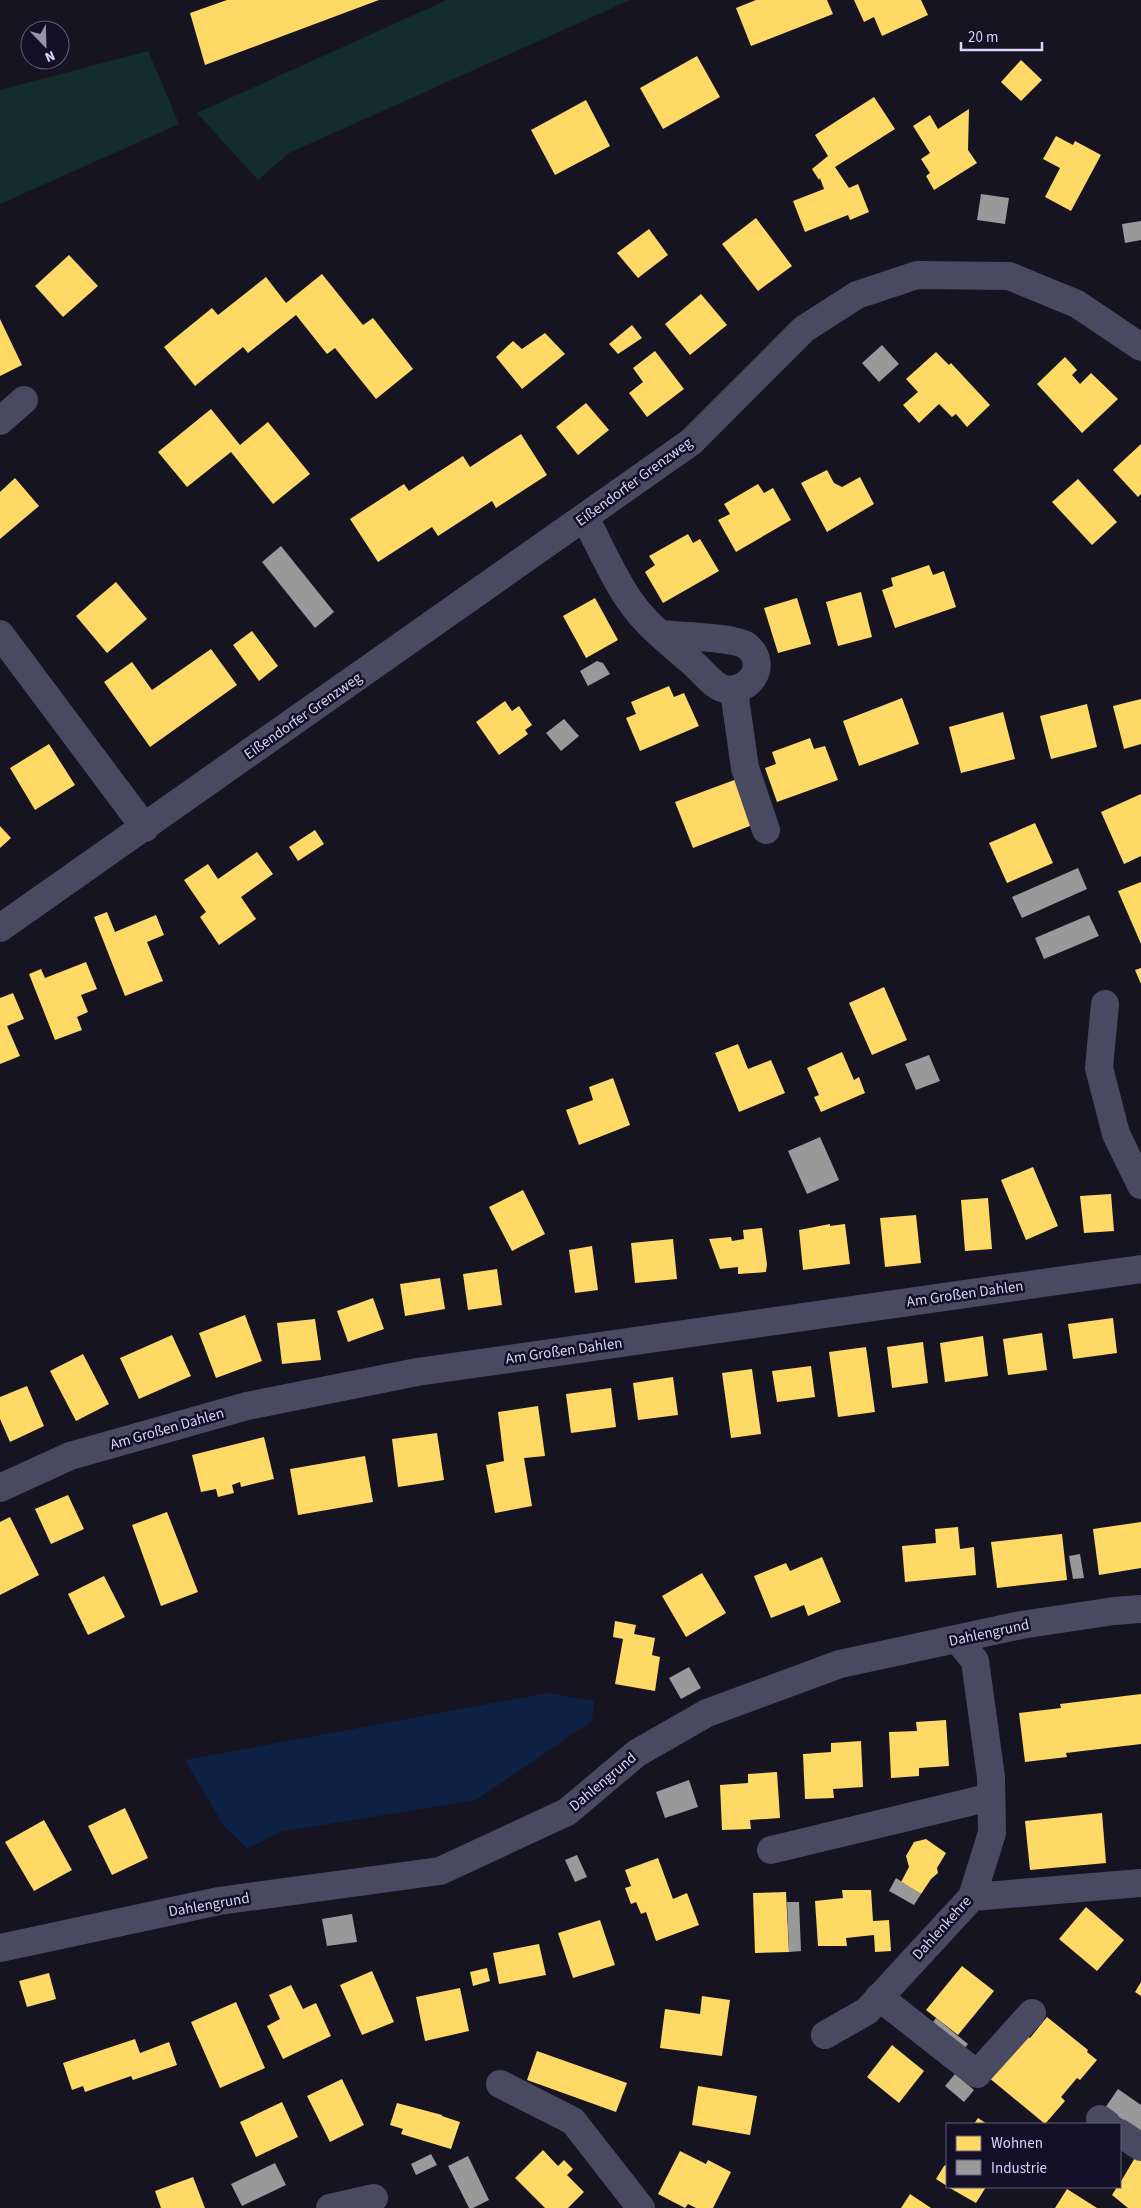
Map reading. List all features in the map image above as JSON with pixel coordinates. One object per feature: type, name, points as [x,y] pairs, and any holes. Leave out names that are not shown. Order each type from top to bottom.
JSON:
[{"type":"street","name":"Eißendorfer Grenzweg","points":[[0,928],[145,828],[691,442],[804,329],[857,295],[917,275],[1008,276],[1077,304],[1141,346]]},
{"type":"street","points":[[0,422],[24,400]]},
{"type":"street","points":[[585,518],[630,602],[661,634],[721,688],[734,690],[742,687],[754,678],[757,669],[756,658],[746,646],[732,640],[661,634]]},
{"type":"street","points":[[0,634],[145,828]]},
{"type":"street","points":[[734,690],[745,768],[766,830]]},
{"type":"street","points":[[1105,1004],[1099,1068],[1116,1134],[1141,1185]]},
{"type":"street","name":"Am Großen Dahlen","points":[[0,1488],[70,1456],[247,1406],[417,1372],[1141,1269]]},
{"type":"street","name":"Dahlengrund","points":[[0,1948],[219,1902],[440,1871],[567,1812],[637,1753],[707,1713],[840,1664],[1022,1625],[1114,1611],[1141,1609]]},
{"type":"street","name":"Dahlenkehre","points":[[825,2035],[866,2011],[972,1897],[992,1832],[990,1777],[975,1660],[958,1640]]},
{"type":"street","points":[[771,1850],[991,1797]]},
{"type":"street","points":[[972,1897],[1141,1883]]},
{"type":"street","points":[[879,1998],[976,2074],[1032,2013]]},
{"type":"street","points":[[500,2084],[573,2121],[642,2208]]},
{"type":"street","points":[[1121,2133],[1141,2147]]},
{"type":"street","points":[[330,2208],[374,2198]]},
{"type":"green space","points":[[447,0],[630,0],[289,153],[258,180],[197,113]]},
{"type":"green space","points":[[148,51],[179,124],[0,204],[0,90]]},
{"type":"water","points":[[548,1693],[594,1701],[592,1721],[476,1800],[279,1832],[248,1849],[224,1826],[185,1760]]},
{"type":"building: Wohnen","points":[[227,0],[379,0],[205,65],[190,13]]},
{"type":"building: Wohnen","points":[[756,0],[827,0],[833,14],[751,46],[736,8]]},
{"type":"building: Wohnen","points":[[854,0],[921,0],[928,15],[882,36],[874,17],[864,22]]},
{"type":"building: Wohnen","points":[[697,56],[720,97],[663,129],[640,88]]},
{"type":"building: Wohnen","points":[[1021,60],[1042,80],[1021,101],[1001,82]]},
{"type":"building: Wohnen","points":[[874,97],[895,129],[835,167],[849,188],[858,184],[869,212],[850,220],[848,215],[805,232],[793,201],[824,189],[820,178],[819,180],[812,169],[828,156],[815,135]]},
{"type":"building: Wohnen","points":[[586,100],[610,146],[555,175],[531,130]]},
{"type":"building: Wohnen","points":[[969,109],[968,150],[977,163],[934,190],[926,176],[930,173],[921,159],[930,153],[913,126],[930,115],[938,129]]},
{"type":"building: Wohnen","points":[[1056,136],[1073,145],[1075,141],[1101,155],[1071,211],[1045,197],[1060,168],[1043,159]]},
{"type":"building: Wohnen","points":[[756,218],[792,266],[758,291],[722,244]]},
{"type":"building: Wohnen","points":[[649,229],[668,255],[638,278],[617,253]]},
{"type":"building: Wohnen","points":[[69,255],[98,286],[63,317],[35,286]]},
{"type":"building: Wohnen","points":[[322,274],[363,325],[373,318],[413,369],[376,399],[335,348],[327,354],[296,315],[248,353],[243,347],[195,386],[164,347],[212,308],[218,315],[266,277],[286,303]]},
{"type":"building: Wohnen","points":[[701,294],[727,325],[690,355],[665,324]]},
{"type":"building: Wohnen","points":[[0,319],[22,365],[0,376]]},
{"type":"building: Wohnen","points":[[632,325],[642,338],[618,354],[609,344]]},
{"type":"building: Wohnen","points":[[545,333],[565,354],[522,389],[496,357],[513,341],[522,349]]},
{"type":"building: Wohnen","points":[[655,351],[684,389],[647,417],[629,393],[643,382],[633,368]]},
{"type":"building: Wohnen","points":[[936,352],[949,365],[951,363],[990,405],[967,427],[956,414],[952,417],[939,404],[919,423],[903,405],[918,392],[906,379]]},
{"type":"building: Wohnen","points":[[1065,357],[1077,370],[1072,375],[1080,384],[1091,373],[1118,399],[1082,433],[1037,384]]},
{"type":"building: Wohnen","points":[[586,403],[609,430],[578,455],[556,427]]},
{"type":"building: Wohnen","points":[[211,409],[240,445],[268,422],[310,474],[273,504],[231,452],[187,487],[158,452]]},
{"type":"building: Wohnen","points":[[521,434],[547,475],[496,508],[492,501],[438,536],[432,527],[378,562],[350,519],[404,484],[409,491],[463,456],[470,467]]},
{"type":"building: Wohnen","points":[[1141,444],[1141,494],[1138,497],[1113,470]]},
{"type":"building: Wohnen","points":[[827,470],[834,483],[842,487],[860,477],[874,504],[827,532],[801,483]]},
{"type":"building: Wohnen","points":[[15,478],[39,506],[0,539],[0,492]]},
{"type":"building: Wohnen","points":[[1078,479],[1117,522],[1092,545],[1052,502]]},
{"type":"building: Wohnen","points":[[758,484],[764,493],[773,488],[791,520],[736,552],[718,520],[730,514],[724,504]]},
{"type":"building: Wohnen","points":[[688,534],[693,543],[700,539],[719,571],[663,603],[645,572],[655,565],[649,556]]},
{"type":"building: Wohnen","points":[[929,565],[933,575],[944,571],[956,607],[895,628],[882,590],[893,586],[891,578]]},
{"type":"building: Wohnen","points":[[116,582],[147,619],[107,653],[76,616]]},
{"type":"building: Wohnen","points":[[861,592],[872,637],[838,646],[826,602]]},
{"type":"building: Wohnen","points":[[595,598],[618,640],[586,658],[563,616]]},
{"type":"building: Wohnen","points":[[797,598],[811,644],[778,653],[764,608]]},
{"type":"building: Wohnen","points":[[252,631],[278,666],[259,681],[233,645]]},
{"type":"building: Wohnen","points":[[211,649],[237,685],[150,747],[104,682],[132,662],[152,690]]},
{"type":"building: Wohnen","points":[[669,686],[674,697],[684,693],[699,726],[640,751],[626,718],[636,714],[631,702]]},
{"type":"building: Wohnen","points":[[902,698],[919,744],[859,766],[843,721]]},
{"type":"building: Wohnen","points":[[1141,699],[1141,744],[1124,749],[1113,706]]},
{"type":"building: Wohnen","points":[[505,701],[512,711],[519,706],[532,725],[525,730],[528,734],[499,755],[476,722]]},
{"type":"building: Wohnen","points":[[1087,704],[1097,747],[1051,759],[1040,716]]},
{"type":"building: Wohnen","points":[[1003,712],[1015,759],[961,773],[949,727]]},
{"type":"building: Wohnen","points":[[810,738],[814,749],[825,746],[838,780],[777,802],[765,768],[776,764],[772,752]]},
{"type":"building: Wohnen","points":[[49,744],[75,785],[35,810],[10,768]]},
{"type":"building: Wohnen","points":[[737,779],[755,824],[693,848],[675,802]]},
{"type":"building: Wohnen","points":[[1141,794],[1141,856],[1124,864],[1101,812]]},
{"type":"building: Wohnen","points":[[1035,823],[1053,863],[1007,883],[989,843]]},
{"type":"building: Wohnen","points":[[0,826],[11,838],[0,848]]},
{"type":"building: Wohnen","points":[[315,830],[324,844],[298,861],[289,847]]},
{"type":"building: Wohnen","points":[[257,852],[273,874],[241,897],[256,919],[219,945],[200,917],[206,912],[184,880],[208,864],[218,879]]},
{"type":"building: Wohnen","points":[[1141,882],[1141,944],[1118,891]]},
{"type":"building: Wohnen","points":[[107,912],[115,932],[156,915],[164,935],[147,942],[163,981],[125,996],[94,917]]},
{"type":"building: Wohnen","points":[[86,962],[97,989],[81,995],[88,1012],[77,1017],[82,1030],[55,1040],[29,974],[41,969],[45,978]]},
{"type":"building: Wohnen","points":[[1141,968],[1141,984],[1135,970]]},
{"type":"building: Wohnen","points":[[884,987],[907,1040],[872,1055],[849,1003]]},
{"type":"building: Wohnen","points":[[13,993],[24,1019],[7,1026],[20,1056],[0,1064],[0,998]]},
{"type":"building: Wohnen","points":[[738,1044],[748,1069],[771,1060],[785,1093],[739,1112],[715,1053]]},
{"type":"building: Wohnen","points":[[842,1052],[854,1080],[859,1077],[865,1093],[821,1112],[814,1097],[819,1095],[807,1068]]},
{"type":"building: Wohnen","points":[[613,1078],[630,1125],[579,1145],[566,1110],[593,1100],[589,1087]]},
{"type":"building: Wohnen","points":[[1033,1167],[1058,1226],[1026,1240],[1001,1180]]},
{"type":"building: Wohnen","points":[[523,1190],[545,1234],[512,1251],[489,1207]]},
{"type":"building: Wohnen","points":[[1111,1194],[1114,1231],[1084,1233],[1080,1196]]},
{"type":"building: Wohnen","points":[[988,1198],[992,1249],[965,1251],[961,1200]]},
{"type":"building: Wohnen","points":[[916,1215],[921,1263],[885,1267],[880,1218]]},
{"type":"building: Wohnen","points":[[830,1224],[830,1226],[845,1224],[850,1264],[803,1270],[799,1230]]},
{"type":"building: Wohnen","points":[[762,1228],[767,1264],[766,1272],[738,1274],[738,1267],[720,1269],[709,1239],[731,1237],[732,1241],[744,1239],[743,1230]]},
{"type":"building: Wohnen","points":[[673,1239],[677,1279],[635,1283],[631,1243]]},
{"type":"building: Wohnen","points":[[592,1246],[598,1290],[575,1293],[569,1250]]},
{"type":"building: Wohnen","points":[[497,1269],[502,1305],[468,1310],[463,1274]]},
{"type":"building: Wohnen","points":[[440,1278],[445,1309],[405,1316],[400,1284]]},
{"type":"building: Wohnen","points":[[373,1298],[384,1329],[348,1342],[337,1311]]},
{"type":"building: Wohnen","points":[[245,1315],[262,1361],[216,1378],[199,1333]]},
{"type":"building: Wohnen","points":[[1113,1318],[1117,1353],[1073,1359],[1068,1324]]},
{"type":"building: Wohnen","points":[[315,1319],[321,1360],[282,1364],[277,1323]]},
{"type":"building: Wohnen","points":[[1042,1333],[1047,1370],[1008,1375],[1003,1339]]},
{"type":"building: Wohnen","points":[[172,1335],[191,1376],[139,1399],[120,1358]]},
{"type":"building: Wohnen","points":[[983,1336],[988,1376],[945,1382],[940,1343]]},
{"type":"building: Wohnen","points":[[923,1342],[928,1383],[892,1388],[887,1347]]},
{"type":"building: Wohnen","points":[[866,1347],[875,1412],[838,1417],[829,1352]]},
{"type":"building: Wohnen","points":[[83,1354],[109,1404],[76,1421],[50,1371]]},
{"type":"building: Wohnen","points":[[811,1366],[815,1397],[777,1402],[772,1371]]},
{"type":"building: Wohnen","points":[[752,1369],[761,1434],[731,1438],[722,1373]]},
{"type":"building: Wohnen","points":[[673,1377],[678,1415],[638,1420],[633,1383]]},
{"type":"building: Wohnen","points":[[27,1386],[44,1426],[10,1442],[0,1419],[0,1397]]},
{"type":"building: Wohnen","points":[[611,1388],[616,1427],[571,1433],[566,1394]]},
{"type":"building: Wohnen","points":[[538,1406],[545,1456],[524,1458],[532,1506],[495,1513],[486,1465],[504,1461],[498,1412]]},
{"type":"building: Wohnen","points":[[437,1433],[444,1480],[398,1487],[392,1439]]},
{"type":"building: Wohnen","points":[[264,1437],[274,1479],[241,1487],[240,1482],[232,1485],[234,1493],[218,1497],[216,1489],[201,1492],[192,1455]]},
{"type":"building: Wohnen","points":[[365,1456],[373,1502],[298,1515],[290,1469]]},
{"type":"building: Wohnen","points":[[68,1495],[84,1529],[51,1544],[35,1509]]},
{"type":"building: Wohnen","points":[[167,1512],[198,1592],[161,1606],[132,1525]]},
{"type":"building: Wohnen","points":[[10,1517],[39,1575],[0,1595],[0,1522]]},
{"type":"building: Wohnen","points":[[1141,1522],[1141,1568],[1099,1575],[1093,1529]]},
{"type":"building: Wohnen","points":[[958,1527],[960,1549],[974,1547],[976,1575],[905,1582],[902,1546],[936,1543],[935,1529]]},
{"type":"building: Wohnen","points":[[1062,1534],[1067,1580],[997,1588],[991,1542]]},
{"type":"building: Wohnen","points":[[822,1557],[841,1602],[808,1616],[804,1605],[771,1618],[754,1576],[786,1563],[790,1571]]},
{"type":"building: Wohnen","points":[[702,1573],[726,1613],[686,1637],[662,1596]]},
{"type":"building: Wohnen","points":[[104,1576],[125,1617],[88,1635],[68,1594]]},
{"type":"building: Wohnen","points":[[615,1621],[636,1625],[634,1634],[655,1638],[652,1655],[660,1657],[655,1691],[615,1684],[623,1639],[613,1637]]},
{"type":"building: Wohnen","points":[[1141,1694],[1141,1744],[1066,1753],[1067,1757],[1025,1762],[1019,1713],[1061,1708],[1060,1704]]},
{"type":"building: Wohnen","points":[[946,1720],[949,1766],[919,1768],[919,1776],[891,1778],[889,1732],[917,1731],[916,1722]]},
{"type":"building: Wohnen","points":[[861,1741],[863,1787],[833,1789],[834,1798],[805,1799],[803,1754],[831,1752],[831,1743]]},
{"type":"building: Wohnen","points":[[777,1772],[780,1818],[750,1820],[751,1829],[722,1830],[720,1785],[748,1783],[748,1774]]},
{"type":"building: Wohnen","points":[[125,1808],[148,1858],[112,1875],[88,1826]]},
{"type":"building: Wohnen","points":[[1102,1813],[1106,1863],[1030,1870],[1025,1821]]},
{"type":"building: Wohnen","points":[[44,1820],[72,1870],[34,1891],[5,1842]]},
{"type":"building: Wohnen","points":[[926,1839],[946,1853],[937,1868],[938,1873],[931,1879],[921,1894],[901,1882],[909,1867],[906,1856],[914,1842]]},
{"type":"building: Wohnen","points":[[658,1858],[673,1899],[687,1893],[699,1925],[656,1941],[646,1912],[641,1914],[636,1902],[631,1904],[625,1888],[631,1886],[625,1870]]},
{"type":"building: Wohnen","points":[[842,1890],[871,1890],[873,1921],[889,1920],[891,1951],[875,1952],[874,1935],[846,1938],[847,1946],[818,1946],[815,1901],[843,1898]]},
{"type":"building: Wohnen","points":[[786,1892],[789,1952],[755,1953],[753,1893]]},
{"type":"building: Wohnen","points":[[1086,1907],[1124,1940],[1097,1971],[1059,1939]]},
{"type":"building: Wohnen","points":[[600,1920],[615,1965],[573,1978],[558,1933]]},
{"type":"building: Wohnen","points":[[539,1944],[546,1975],[499,1984],[493,1953]]},
{"type":"building: Wohnen","points":[[962,1966],[994,1991],[958,2035],[926,2010]]},
{"type":"building: Wohnen","points":[[487,1968],[490,1981],[473,1986],[470,1972]]},
{"type":"building: Wohnen","points":[[372,1971],[394,2022],[362,2035],[340,1985]]},
{"type":"building: Wohnen","points":[[49,1973],[56,1999],[27,2007],[19,1981]]},
{"type":"building: Wohnen","points":[[1141,1982],[1141,1996],[1135,1992]]},
{"type":"building: Wohnen","points":[[291,1985],[303,2009],[316,2003],[331,2036],[283,2059],[267,2026],[280,2019],[269,1995]]},
{"type":"building: Wohnen","points":[[460,1988],[469,2031],[425,2041],[416,1997]]},
{"type":"building: Wohnen","points":[[702,1996],[730,2000],[722,2056],[660,2048],[665,2009],[700,2014]]},
{"type":"building: Wohnen","points":[[236,2002],[265,2068],[220,2088],[191,2022]]},
{"type":"building: Wohnen","points":[[1047,2017],[1088,2050],[1087,2052],[1097,2060],[1080,2080],[1077,2078],[1061,2097],[1065,2101],[1046,2123],[988,2077],[1025,2035],[1030,2038]]},
{"type":"building: Wohnen","points":[[135,2039],[140,2053],[169,2042],[177,2065],[133,2080],[131,2076],[85,2092],[83,2086],[72,2090],[63,2063]]},
{"type":"building: Wohnen","points":[[892,2045],[924,2071],[899,2103],[867,2077]]},
{"type":"building: Wohnen","points":[[537,2051],[627,2083],[616,2112],[527,2080]]},
{"type":"building: Wohnen","points":[[342,2079],[364,2125],[330,2142],[307,2096]]},
{"type":"building: Wohnen","points":[[698,2086],[757,2096],[750,2135],[692,2125]]},
{"type":"building: Wohnen","points":[[282,2102],[298,2137],[256,2157],[240,2122]]},
{"type":"building: Wohnen","points":[[397,2103],[442,2115],[460,2122],[451,2149],[401,2134],[403,2129],[390,2125]]},
{"type":"building: Wohnen","points":[[978,2118],[986,2123],[975,2123]]},
{"type":"building: Wohnen","points":[[543,2150],[558,2166],[564,2160],[573,2169],[567,2175],[584,2192],[568,2208],[545,2208],[515,2178]]},
{"type":"building: Wohnen","points":[[680,2151],[706,2164],[708,2160],[731,2172],[713,2208],[696,2208],[688,2204],[685,2208],[658,2194]]},
{"type":"building: Wohnen","points":[[1136,2156],[1141,2159],[1141,2208],[1128,2208],[1112,2195],[1116,2188],[1121,2188],[1121,2181]]},
{"type":"building: Wohnen","points":[[946,2165],[946,2185],[936,2179]]},
{"type":"building: Wohnen","points":[[193,2177],[205,2208],[161,2208],[155,2191]]},
{"type":"building: Wohnen","points":[[950,2188],[985,2188],[976,2203]]},
{"type":"building: Wohnen","points":[[1067,2189],[1097,2208],[1055,2208]]},
{"type":"building: Wohnen","points":[[910,2194],[931,2208],[901,2208]]},
{"type":"building: Industrie","points":[[981,194],[1009,198],[1005,224],[977,220]]},
{"type":"building: Industrie","points":[[1141,221],[1141,240],[1125,243],[1122,224]]},
{"type":"building: Industrie","points":[[882,345],[899,364],[879,382],[862,363]]},
{"type":"building: Industrie","points":[[281,546],[334,612],[315,628],[262,562]]},
{"type":"building: Industrie","points":[[597,661],[603,663],[610,674],[588,686],[580,671]]},
{"type":"building: Industrie","points":[[564,719],[579,736],[561,751],[546,733]]},
{"type":"building: Industrie","points":[[1078,868],[1087,889],[1022,918],[1012,897]]},
{"type":"building: Industrie","points":[[1089,915],[1099,936],[1044,959],[1035,938]]},
{"type":"building: Industrie","points":[[929,1055],[940,1081],[916,1090],[905,1064]]},
{"type":"building: Industrie","points":[[820,1137],[839,1180],[807,1194],[788,1151]]},
{"type":"building: Industrie","points":[[1080,1554],[1084,1578],[1073,1579],[1069,1556]]},
{"type":"building: Industrie","points":[[689,1667],[701,1688],[681,1699],[669,1678]]},
{"type":"building: Industrie","points":[[689,1780],[698,1807],[665,1818],[656,1792]]},
{"type":"building: Industrie","points":[[577,1855],[587,1877],[575,1882],[565,1860]]},
{"type":"building: Industrie","points":[[896,1878],[921,1894],[914,1905],[889,1891]]},
{"type":"building: Industrie","points":[[787,1902],[799,1902],[801,1951],[789,1952]]},
{"type":"building: Industrie","points":[[352,1914],[357,1942],[327,1946],[322,1919]]},
{"type":"building: Industrie","points":[[936,2018],[968,2044],[959,2055],[927,2030]]},
{"type":"building: Industrie","points":[[955,2074],[974,2090],[964,2102],[945,2086]]},
{"type":"building: Industrie","points":[[1118,2089],[1141,2105],[1141,2132],[1105,2108]]},
{"type":"building: Industrie","points":[[431,2154],[437,2165],[416,2175],[411,2164]]},
{"type":"building: Industrie","points":[[468,2156],[489,2200],[473,2208],[469,2208],[448,2166]]},
{"type":"building: Industrie","points":[[275,2163],[286,2185],[242,2206],[231,2184]]}]
